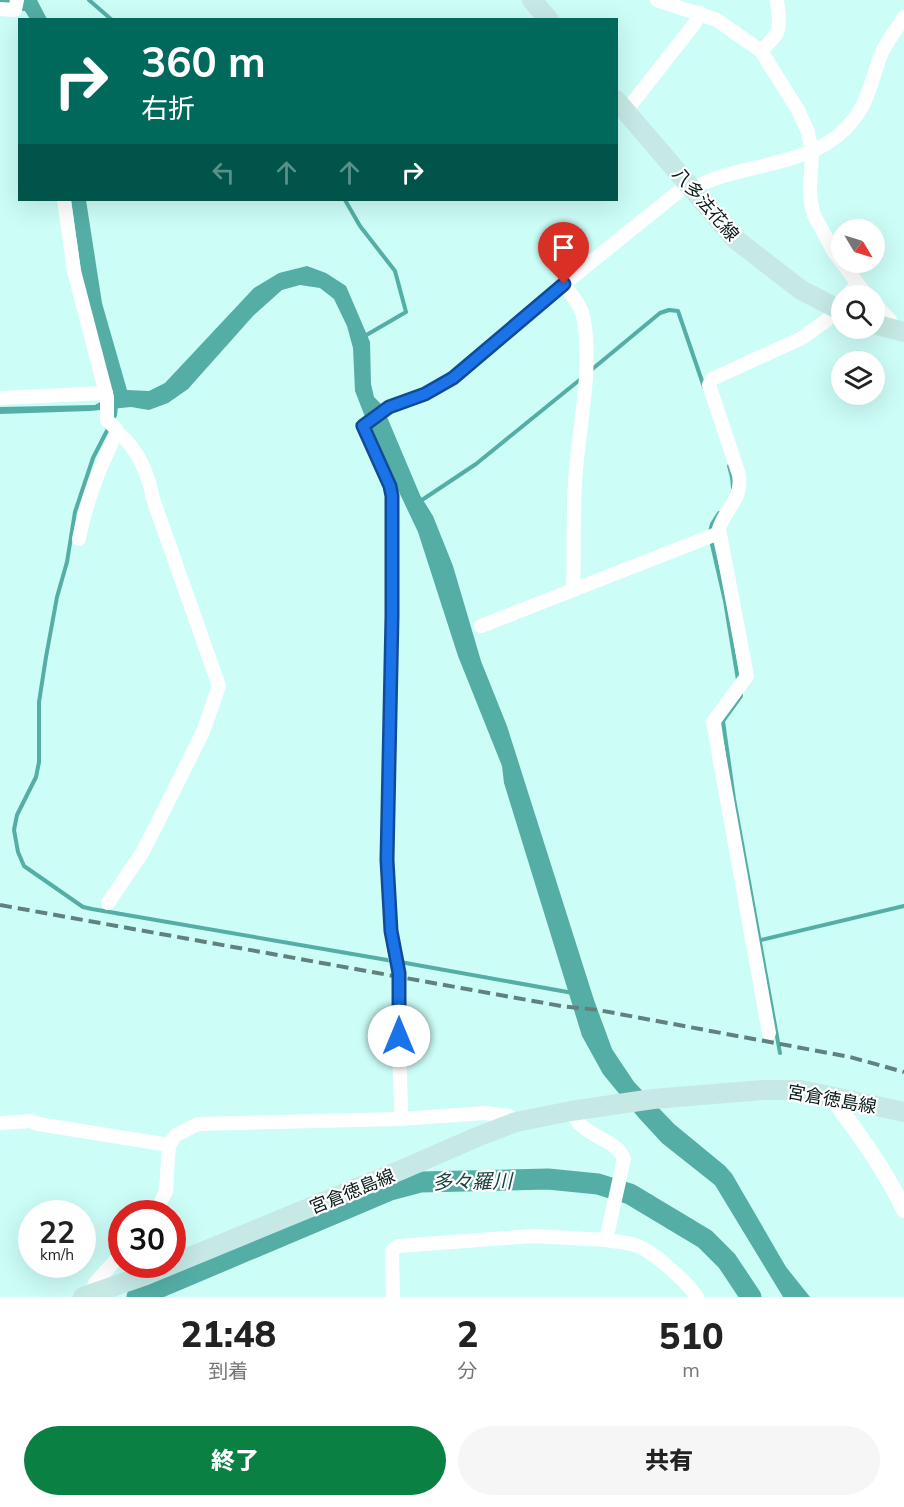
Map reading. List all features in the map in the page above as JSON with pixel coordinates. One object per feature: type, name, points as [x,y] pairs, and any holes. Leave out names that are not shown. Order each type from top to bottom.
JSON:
[{"type":"main road","points":[[532,0],[547,18]]},
{"type":"main road","name":"八多法花線","points":[[621,106],[735,239],[801,290],[831,300]]},
{"type":"main road","name":"宮倉徳島線","points":[[88,1295],[117,1293],[516,1122],[653,1099],[763,1089],[801,1090],[904,1112]]},
{"type":"street","points":[[657,0],[717,20],[761,51],[798,110],[808,132],[812,153],[810,189],[814,214],[834,252],[857,284]]},
{"type":"street","points":[[761,51],[780,29],[777,0]]},
{"type":"street","points":[[0,9],[18,9]]},
{"type":"street","points":[[621,106],[695,24],[699,13]]},
{"type":"street","points":[[400,1119],[399,990],[391,931],[387,860],[393,584],[392,496],[390,486],[363,426],[385,410],[425,394],[453,378],[564,284],[690,186],[812,153],[830,143],[860,111],[883,52],[904,17]]},
{"type":"street","points":[[64,201],[74,271],[110,413],[135,451],[151,486],[153,499],[219,686],[203,732],[156,826],[142,853],[108,903]]},
{"type":"street","points":[[564,284],[584,318],[586,346],[574,492],[573,589]]},
{"type":"street","points":[[481,626],[714,534],[738,496],[740,486],[739,475],[708,385],[712,379],[802,338],[831,315]]},
{"type":"street","points":[[885,315],[890,320],[890,328]]},
{"type":"street","points":[[0,398],[110,413]]},
{"type":"street","points":[[80,539],[86,504],[101,465],[110,413]]},
{"type":"street","points":[[714,534],[747,676],[713,722],[769,1033]]},
{"type":"street","points":[[831,1096],[896,1191],[904,1210]]},
{"type":"street","points":[[571,1111],[580,1126],[621,1152],[624,1159],[606,1240]]},
{"type":"street","points":[[162,1200],[166,1191],[169,1145],[177,1135],[198,1124],[400,1119],[485,1113],[509,1116],[516,1122]]},
{"type":"street","points":[[0,1123],[31,1121],[169,1145]]},
{"type":"street","points":[[393,1297],[392,1251],[398,1246],[533,1236],[606,1240],[635,1245],[675,1273],[697,1297]]},
{"type":"street","points":[[88,1295],[108,1269]]},
{"type":"water","points":[[0,0],[37,0],[46,18],[29,18],[25,11],[0,10]]},
{"type":"water","points":[[71,201],[86,201],[102,303],[127,390],[149,391],[165,383],[254,288],[279,273],[307,266],[326,273],[346,286],[370,342],[371,384],[374,397],[382,405],[420,495],[433,516],[453,566],[481,661],[507,726],[594,1000],[612,1049],[634,1082],[674,1124],[732,1174],[786,1267],[810,1297],[783,1297],[715,1185],[662,1143],[639,1118],[603,1074],[582,1036],[504,783],[502,766],[458,656],[418,532],[372,435],[355,391],[353,348],[347,326],[334,299],[320,288],[300,285],[282,290],[253,316],[188,389],[168,403],[149,410],[131,407],[90,411],[0,414],[0,407],[95,405],[112,395],[83,285]]},
{"type":"waterway","points":[[89,0],[110,18]]},
{"type":"waterway","points":[[346,201],[360,226],[395,271],[406,312],[363,337]]},
{"type":"waterway","points":[[590,371],[660,313],[669,310],[678,311],[704,387]]},
{"type":"waterway","points":[[419,502],[476,464],[582,378]]},
{"type":"waterway","points":[[116,406],[115,415],[93,458],[75,512],[67,562],[57,597],[39,702],[39,762],[36,777],[17,815],[14,830],[18,852],[24,866],[83,907],[393,961]]},
{"type":"waterway","points":[[729,466],[733,488]]},
{"type":"waterway","points":[[710,532],[719,513]]},
{"type":"waterway","points":[[711,540],[725,601],[738,680]]},
{"type":"waterway","points":[[741,693],[723,721],[734,799],[780,1053]]},
{"type":"waterway","points":[[761,940],[904,906]]},
{"type":"waterway","points":[[400,962],[573,993]]},
{"type":"waterway","name":"多々羅川","points":[[137,1297],[390,1190],[420,1182],[548,1179],[598,1184],[630,1194],[705,1239],[727,1261],[751,1297]]},
{"type":"railway","points":[[0,905],[561,1006],[598,1010],[850,1057],[904,1072]]},
{"type":"route","points":[[399,1036],[399,973],[391,931],[387,860],[393,563],[392,496],[390,486],[363,426],[389,407],[425,394],[453,378],[564,284]]}]
